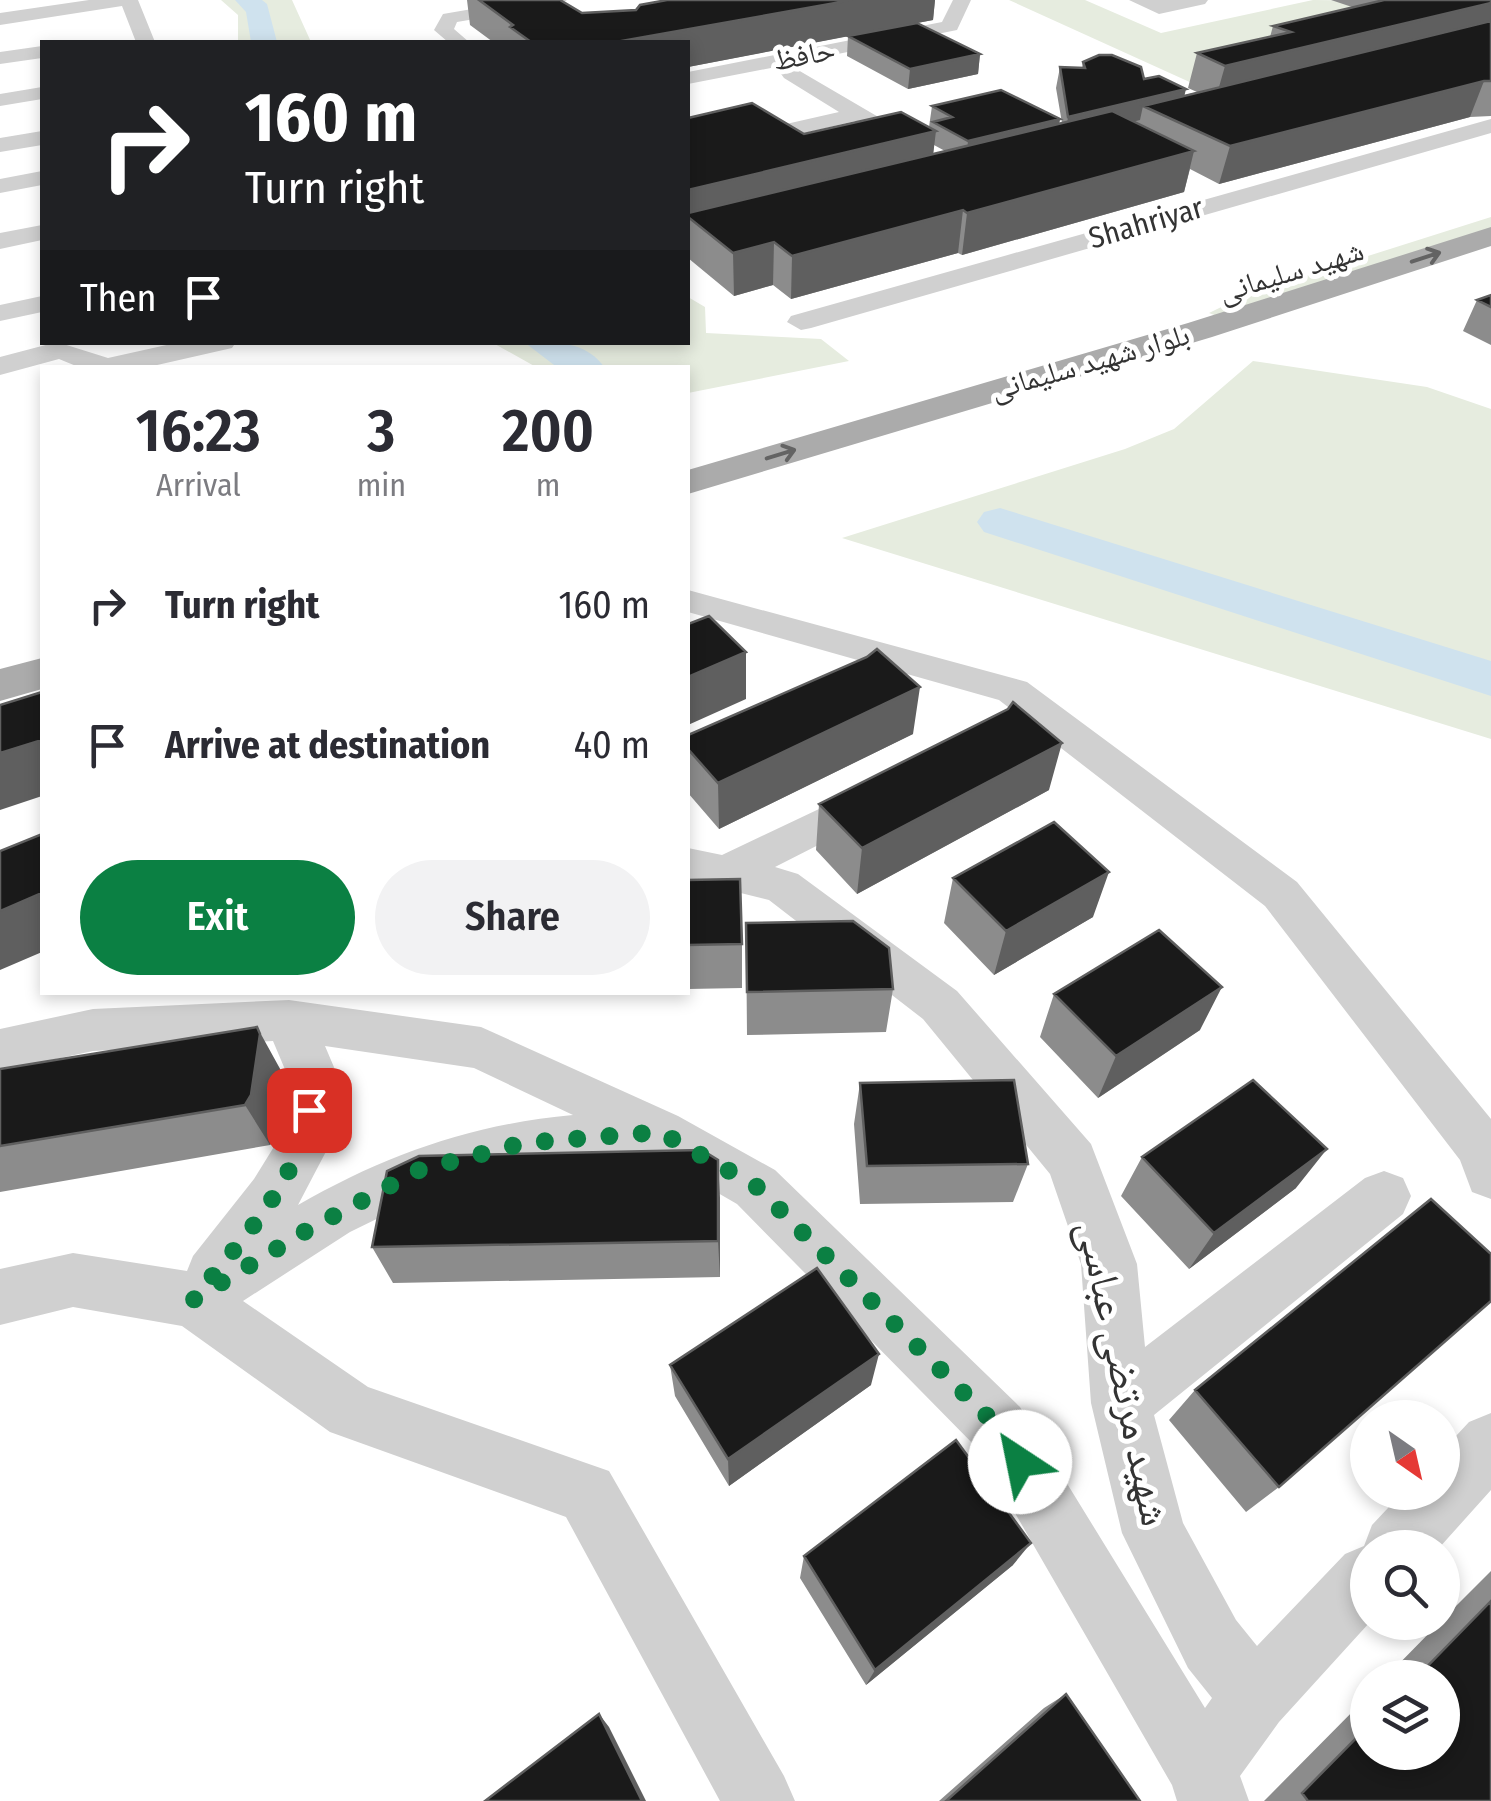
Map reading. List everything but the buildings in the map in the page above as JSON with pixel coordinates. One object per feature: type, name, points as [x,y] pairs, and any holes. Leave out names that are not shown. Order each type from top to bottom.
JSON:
[{"type":"main road","name":"شهید سلیمانی","points":[[690,449],[1167,310],[1491,209]]},
{"type":"main road","name":"بلوار شهید سلیمانی","points":[[690,481],[1200,330],[1491,236]]},
{"type":"main road","points":[[1167,310],[1200,330]]},
{"type":"main road","points":[[0,647],[40,636]]},
{"type":"main road","points":[[0,686],[40,674]]},
{"type":"street","points":[[0,19],[127,0],[139,40]]},
{"type":"street","points":[[457,40],[444,30],[449,7],[558,0]]},
{"type":"street","name":"حافظ","points":[[690,78],[950,26],[962,0]]},
{"type":"street","points":[[1138,0],[1160,8],[1200,0]]},
{"type":"street","points":[[0,58],[40,52]]},
{"type":"street","points":[[781,60],[791,74],[947,166]]},
{"type":"street","points":[[0,100],[40,94]]},
{"type":"street","points":[[763,136],[858,114]]},
{"type":"street","name":"Shahriyar","points":[[801,322],[1491,126]]},
{"type":"street","points":[[0,145],[40,138]]},
{"type":"street","points":[[0,186],[40,178]]},
{"type":"street","points":[[1195,184],[1226,200]]},
{"type":"street","points":[[0,242],[40,233]]},
{"type":"street","points":[[0,313],[40,304]]},
{"type":"street","points":[[119,365],[209,345]]},
{"type":"street","points":[[0,366],[61,350],[98,365]]},
{"type":"street","points":[[690,602],[1013,691],[1281,894],[1483,1149],[1491,1175]]},
{"type":"street","points":[[706,868],[914,778]]},
{"type":"street","name":"شهید مرتضی عباسی","points":[[706,868],[782,886],[940,1005],[1072,1161],[1109,1264],[1122,1403],[1154,1533],[1212,1644],[1254,1698]]},
{"type":"street","points":[[0,1050],[103,1011],[288,1020],[481,1048],[660,1132],[756,1186],[999,1428],[1208,1785]]},
{"type":"street","points":[[193,1300],[274,1196],[304,1142],[314,1078],[288,1020]]},
{"type":"street","points":[[193,1300],[304,1232],[419,1170],[524,1143],[660,1132]]},
{"type":"street","points":[[1122,1403],[1384,1196]]},
{"type":"street","points":[[0,1297],[73,1280],[193,1300],[351,1411],[587,1493],[759,1801]]},
{"type":"street","points":[[1411,1530],[1491,1444]]},
{"type":"street","points":[[1208,1785],[1254,1698],[1350,1596]]},
{"type":"shaded area","points":[[221,0],[292,0],[310,40],[238,40],[238,15]]},
{"type":"shaded area","points":[[1009,0],[1085,0],[1161,33],[1313,0],[1491,2],[1194,84]]},
{"type":"shaded area","points":[[1491,217],[1491,228],[1217,316],[1209,313],[1248,294]]},
{"type":"shaded area","points":[[690,298],[705,307],[706,333],[821,339],[849,361],[690,393],[690,365],[532,365],[497,345],[690,345]]},
{"type":"shaded area","points":[[1253,361],[1427,387],[1491,409],[1491,739],[842,538],[1125,449],[1174,429]]},
{"type":"waterway","points":[[247,0],[258,9],[264,40]]},
{"type":"waterway","points":[[548,345],[581,365]]},
{"type":"waterway","points":[[1000,522],[1491,679]]},
{"type":"route","points":[[309,1110],[304,1142],[274,1196],[193,1300],[304,1232],[419,1170],[524,1143],[660,1132],[756,1186],[999,1428],[1020,1462]]}]
